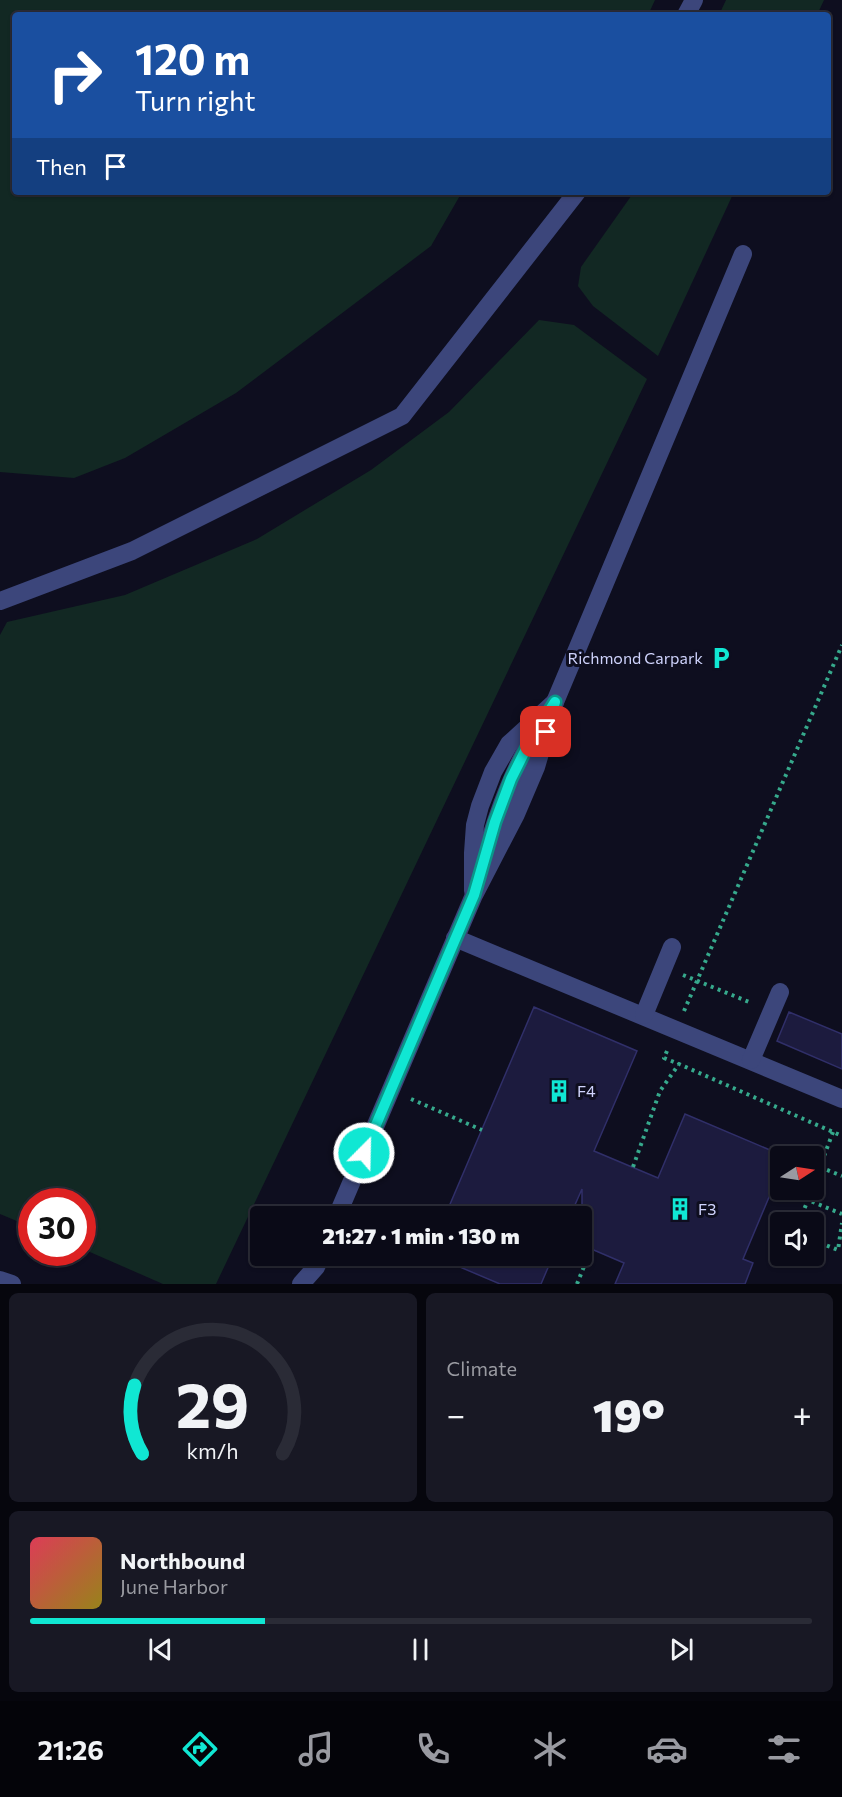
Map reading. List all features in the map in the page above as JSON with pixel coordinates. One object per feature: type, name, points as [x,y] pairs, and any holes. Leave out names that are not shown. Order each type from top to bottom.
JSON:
[{"type":"street","points":[[0,601],[132,550],[402,416],[575,195]]},
{"type":"street","points":[[341,1206],[474,895],[516,814],[536,767],[555,702],[743,254]]},
{"type":"street","points":[[474,895],[475,825],[493,772],[509,744],[555,702]]},
{"type":"street","points":[[455,938],[842,1099]]},
{"type":"street","points":[[644,1015],[672,947]]},
{"type":"street","points":[[751,1060],[780,992]]},
{"type":"street","points":[[301,1284],[317,1269]]},
{"type":"street","points":[[0,1280],[12,1284]]},
{"type":"path","points":[[842,645],[664,1058],[842,1136]]},
{"type":"path","points":[[664,967],[749,1002]]},
{"type":"path","points":[[633,1167],[660,1091],[679,1064]]},
{"type":"path","points":[[391,1090],[482,1130]]},
{"type":"path","points":[[824,1156],[833,1132]]},
{"type":"path","points":[[824,1169],[842,1176]]},
{"type":"path","points":[[803,1212],[808,1200],[842,1214]]},
{"type":"path","points":[[824,1244],[838,1250],[842,1223]]},
{"type":"path","points":[[577,1284],[584,1266]]},
{"type":"green space","points":[[0,0],[655,0],[649,12],[12,12],[12,195],[460,195],[431,246],[236,393],[125,458],[74,478],[0,472]]},
{"type":"green space","points":[[726,0],[824,0],[818,12],[720,12]]},
{"type":"green space","points":[[632,195],[733,195],[658,356],[593,306],[578,286],[581,267]]},
{"type":"green space","points":[[539,320],[574,325],[647,379],[253,1206],[250,1206],[250,1213],[216,1284],[163,1284],[96,1255],[96,1188],[18,1188],[18,1222],[0,1214],[0,635],[7,622],[125,595],[257,539],[371,470],[449,412]]},
{"type":"building","points":[[534,1007],[637,1051],[594,1151],[658,1178],[685,1114],[770,1150],[770,1195],[743,1259],[753,1263],[745,1284],[615,1284],[624,1263],[592,1249],[592,1206],[582,1206],[582,1189],[574,1206],[449,1206]]},
{"type":"building","points":[[789,1012],[842,1034],[842,1069],[777,1041]]},
{"type":"building","points":[[458,1266],[549,1266],[541,1284],[500,1284]]},
{"type":"place","name":"Richmond Carpark","points":[[721,658]]},
{"type":"place","name":"F4","points":[[559,1091]]},
{"type":"place","name":"F3","points":[[680,1209]]},
{"type":"route","points":[[364,1153],[474,895],[495,822],[511,779],[530,741],[555,702],[546,732]]}]
